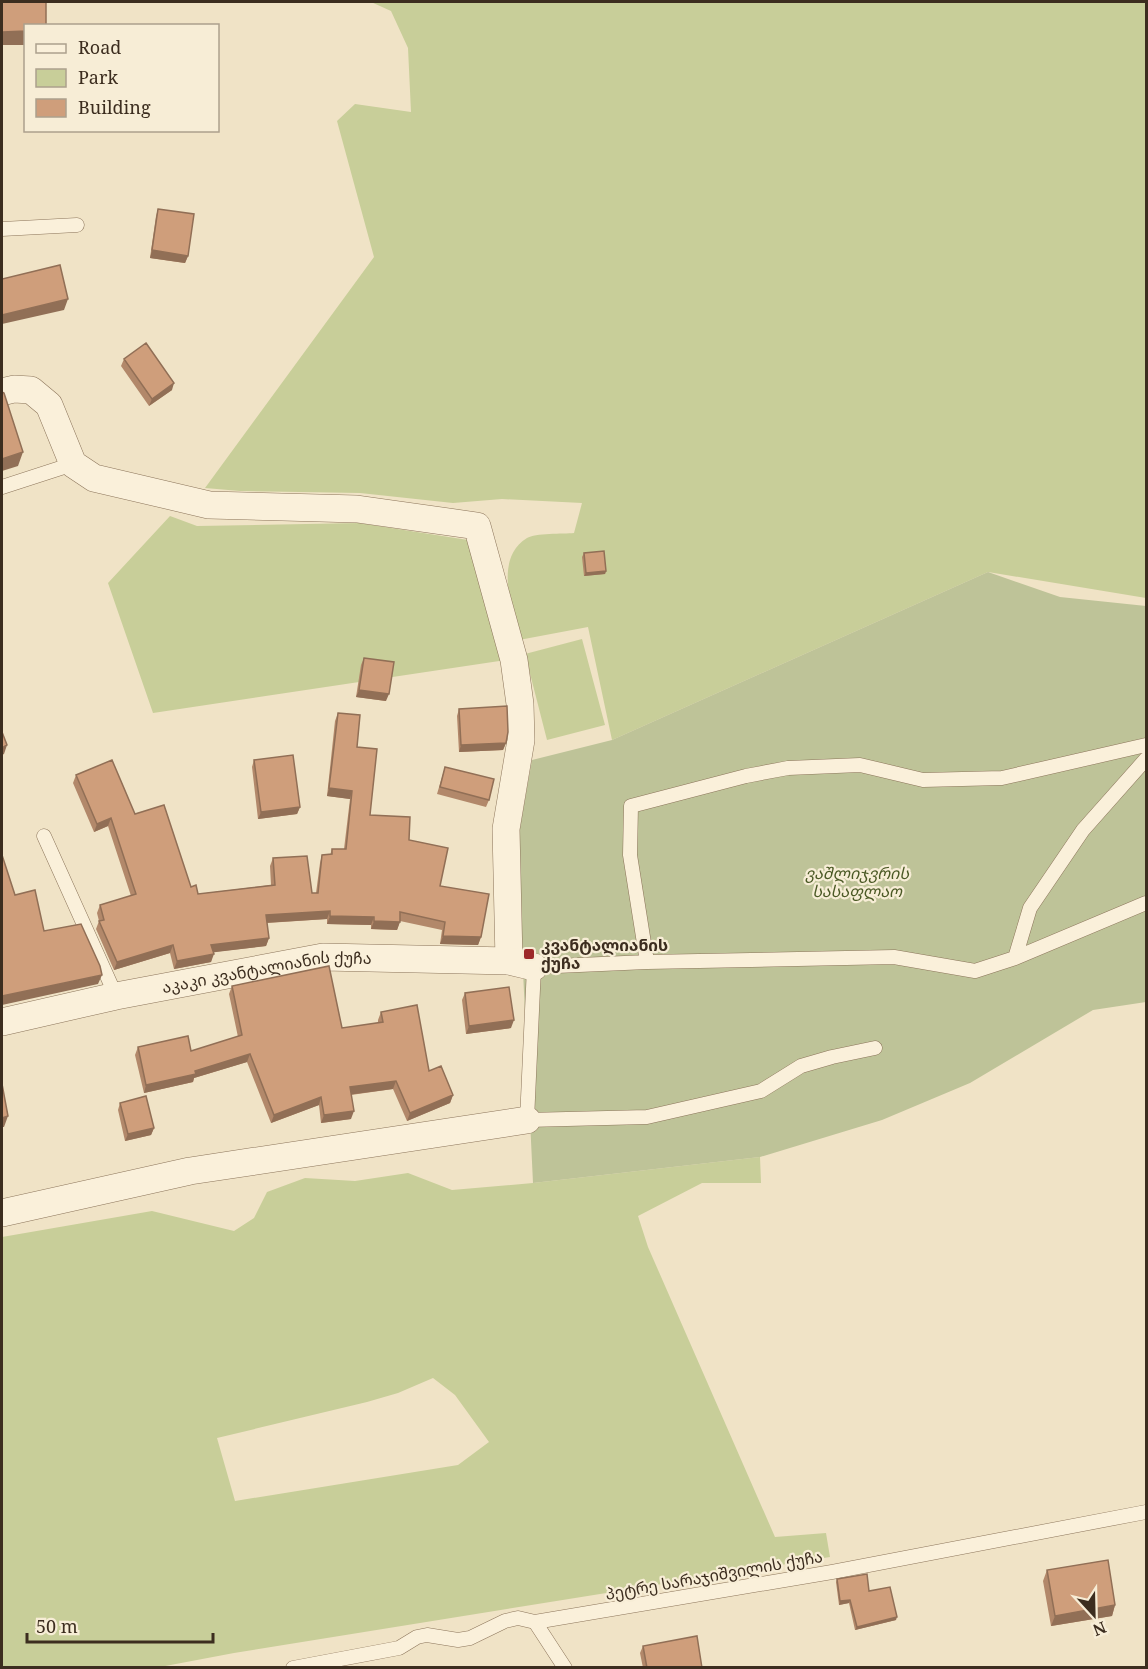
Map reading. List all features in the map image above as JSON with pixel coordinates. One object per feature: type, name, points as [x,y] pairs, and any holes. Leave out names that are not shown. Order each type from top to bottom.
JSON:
[{"type":"street","points":[[2,393],[14,389],[31,390],[49,405],[73,464],[94,478],[210,505],[357,509],[477,526],[514,660],[520,704],[520,740],[506,829],[521,964]]},
{"type":"street","name":"აკაკი კვანტალიანის ქუჩა","points":[[2,1022],[116,996],[323,957],[521,964]]},
{"type":"street","points":[[2,1213],[189,1171],[527,1120]]},
{"type":"lane","points":[[2,229],[77,225]]},
{"type":"lane","points":[[2,487],[73,464]]},
{"type":"lane","points":[[647,962],[630,855],[631,806],[746,776],[788,768],[860,765],[923,780],[1002,778],[1146,745]]},
{"type":"lane","points":[[1015,958],[1030,908],[1083,830],[1146,759]]},
{"type":"lane","points":[[44,836],[116,996]]},
{"type":"lane","points":[[875,1048],[801,1066],[762,1090],[648,1117],[527,1120],[521,964],[894,957],[975,971],[1015,958],[1146,903]]},
{"type":"lane","name":"პეტრე სარაჯიშვილის ქუჩა","points":[[293,1668],[399,1648],[417,1637],[427,1635],[458,1640],[470,1638],[505,1621],[518,1618],[535,1622],[832,1572],[1146,1512]]},
{"type":"lane","points":[[535,1622],[565,1668]]},
{"type":"green space","points":[[371,2],[1146,2],[1146,598],[988,572],[612,740],[588,627],[519,640],[508,585],[511,558],[517,547],[531,536],[574,533],[582,503],[502,499],[453,503],[360,493],[240,491],[205,488],[374,257],[337,121],[355,104],[411,112],[408,48],[391,11]]},
{"type":"green space","points":[[170,516],[197,526],[359,523],[468,540],[506,660],[153,713],[108,583]]},
{"type":"green space","name":"ვაშლიჯვრის სასაფლაო","points":[[988,572],[1060,597],[1146,606],[1146,1002],[1093,1010],[970,1083],[882,1120],[760,1157],[533,1183],[517,844],[532,760],[612,740]]},
{"type":"green space","points":[[582,639],[605,725],[547,740],[525,654]]},
{"type":"green space","points":[[760,1157],[761,1183],[702,1183],[638,1216],[648,1247],[775,1537],[826,1533],[830,1557],[234,1653],[160,1667],[2,1667],[2,1237],[152,1211],[234,1231],[254,1218],[267,1192],[305,1178],[355,1181],[408,1173],[452,1190]],"holes":[[[433,1378],[455,1395],[489,1442],[458,1465],[235,1501],[217,1438],[367,1402],[398,1393]]]},
{"type":"building","points":[[2,2],[46,2],[46,24],[24,24],[24,31],[2,32]]},
{"type":"building","points":[[158,209],[194,214],[188,256],[152,250]]},
{"type":"building","points":[[60,265],[68,299],[2,315],[2,279]]},
{"type":"building","points":[[146,343],[174,383],[152,399],[124,359]]},
{"type":"building","points":[[2,392],[23,452],[2,459]]},
{"type":"building","points":[[604,551],[606,571],[586,573],[584,553]]},
{"type":"building","points":[[364,658],[394,662],[389,694],[359,690]]},
{"type":"building","points":[[507,706],[506,743],[461,745],[459,709]]},
{"type":"building","points":[[338,713],[360,715],[357,747],[377,749],[370,815],[410,817],[409,840],[448,848],[440,886],[489,894],[481,937],[443,936],[445,922],[400,912],[400,922],[374,921],[374,917],[330,916],[330,911],[266,915],[269,938],[211,945],[214,954],[177,961],[173,945],[117,962],[99,921],[104,920],[100,905],[136,894],[111,818],[97,824],[76,775],[112,760],[135,814],[164,805],[191,887],[196,885],[198,894],[275,885],[273,858],[307,856],[312,893],[318,893],[322,855],[332,854],[332,849],[346,849],[352,791],[329,788]]},
{"type":"building","points":[[2,732],[7,745],[2,748]]},
{"type":"building","points":[[293,755],[300,807],[261,812],[254,760]]},
{"type":"building","points":[[445,767],[494,779],[489,800],[440,787]]},
{"type":"building","points":[[2,855],[15,895],[35,890],[44,931],[81,924],[102,975],[2,996]]},
{"type":"building","points":[[329,966],[342,1028],[383,1022],[381,1012],[417,1005],[429,1071],[441,1066],[453,1095],[410,1113],[396,1081],[350,1087],[354,1111],[324,1115],[321,1097],[274,1115],[250,1054],[195,1071],[196,1074],[146,1085],[138,1047],[188,1036],[191,1051],[242,1035],[232,986]]},
{"type":"building","points":[[509,987],[514,1020],[469,1026],[465,993]]},
{"type":"building","points":[[2,1084],[8,1116],[2,1118]]},
{"type":"building","points":[[146,1096],[154,1128],[128,1134],[120,1103]]},
{"type":"building","points":[[1108,1560],[1115,1605],[1055,1616],[1047,1570]]},
{"type":"building","points":[[867,1574],[869,1591],[890,1587],[897,1617],[857,1627],[850,1600],[840,1601],[837,1579]]},
{"type":"building","points":[[697,1636],[702,1668],[647,1668],[643,1646]]},
{"type":"place","name":"კვანტალიანის ქუჩა","points":[[529,954]]}]
